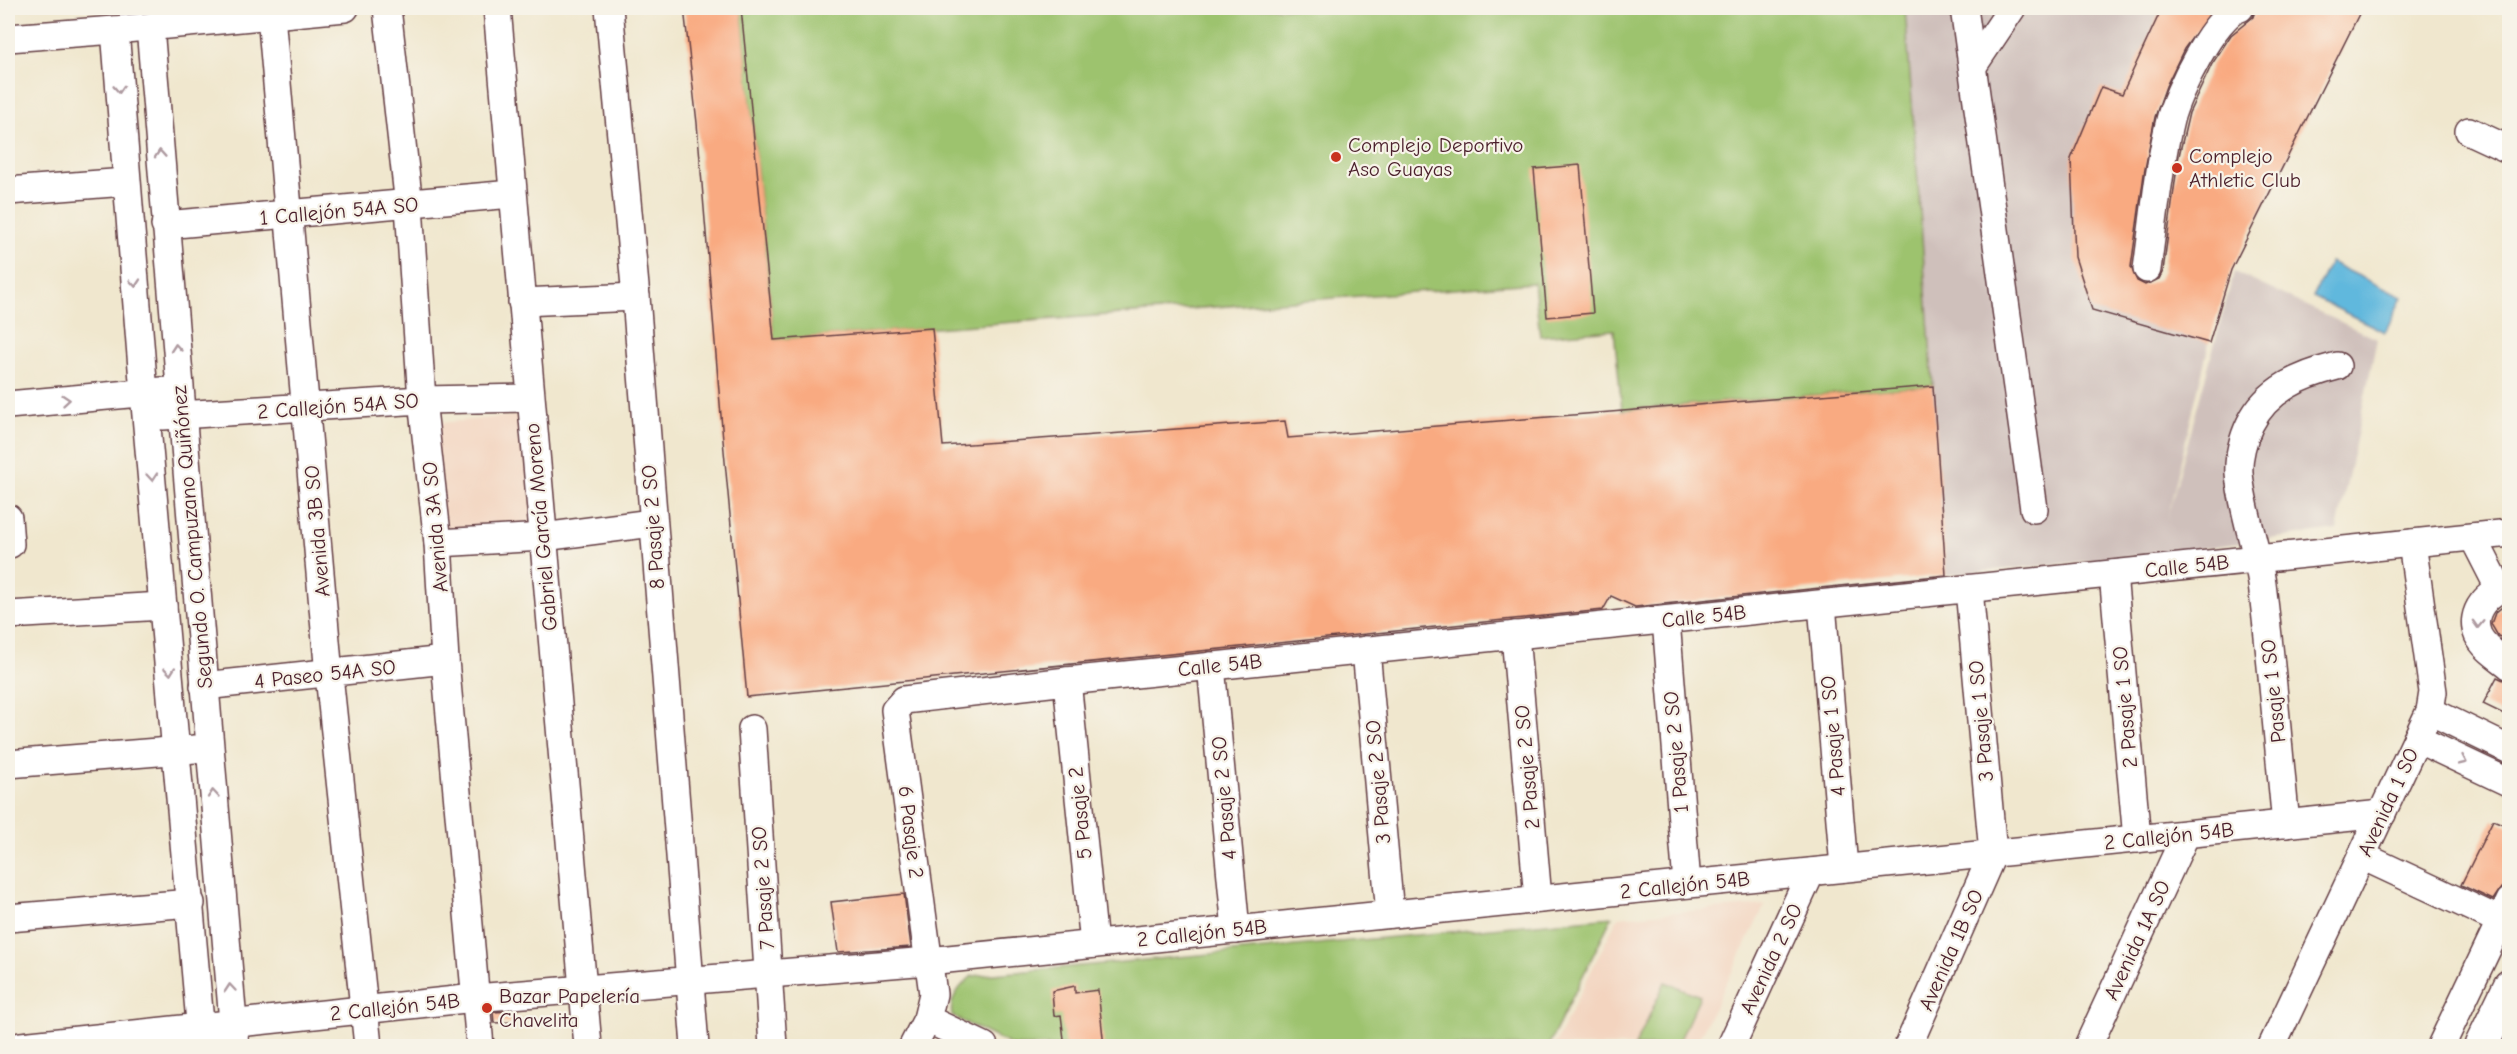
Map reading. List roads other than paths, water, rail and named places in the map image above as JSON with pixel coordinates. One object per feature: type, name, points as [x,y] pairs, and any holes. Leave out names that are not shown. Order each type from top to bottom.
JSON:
[{"type":"main road","points":[[2481,1047],[2510,986]]},
{"type":"street","points":[[8,38],[115,30],[159,20],[271,15],[345,8]]},
{"type":"street","name":"Avenida 3A SO","points":[[387,8],[409,206],[422,400],[438,543],[480,1047]]},
{"type":"street","name":"Gabriel García Moreno","points":[[497,8],[529,398],[588,1047]]},
{"type":"street","name":"8 Pasaje 2 SO","points":[[609,8],[636,297],[695,1047]]},
{"type":"street","points":[[1964,8],[2034,509]]},
{"type":"street","points":[[1973,66],[2012,8]]},
{"type":"street","points":[[2147,269],[2170,118],[2204,43],[2230,10],[2240,8]]},
{"type":"street","name":"Avenida 3B SO","points":[[271,15],[329,675],[368,1047]]},
{"type":"street","name":"Segundo O. Campuzano Quiñónez","points":[[159,20],[165,225],[234,1036]]},
{"type":"street","name":"Segundo O. Campuzano Quiñónez","points":[[115,30],[126,182],[202,1038]]},
{"type":"street","points":[[2469,131],[2510,150]]},
{"type":"street","points":[[8,191],[126,182]]},
{"type":"street","name":"1 Callejón 54A SO","points":[[165,225],[409,206],[512,194]]},
{"type":"street","points":[[522,302],[636,297]]},
{"type":"street","name":"Pasaje 1 SO","points":[[2286,824],[2257,559],[2239,472],[2242,447],[2250,423],[2264,404],[2284,386],[2306,374],[2337,366]]},
{"type":"street","name":"2 Callejón 54A SO","points":[[8,405],[146,405],[180,402],[306,409],[422,400],[529,398]]},
{"type":"street","points":[[438,543],[543,537],[652,523]]},
{"type":"street","name":"Calle 54B","points":[[899,704],[904,700],[1067,681],[2510,533]]},
{"type":"street","points":[[2473,537],[2504,587],[2482,600],[2477,619],[2478,634],[2488,649],[2510,666]]},
{"type":"street","name":"Avenida 1 SO","points":[[2272,1047],[2430,711],[2433,692],[2412,543]]},
{"type":"street","name":"2 Pasaje 1 SO","points":[[2113,574],[2138,839]]},
{"type":"street","name":"3 Pasaje 1 SO","points":[[1969,589],[1993,853]]},
{"type":"street","name":"4 Pasaje 1 SO","points":[[1822,604],[1844,868]]},
{"type":"street","points":[[8,615],[163,606]]},
{"type":"street","name":"1 Pasaje 2 SO","points":[[1666,620],[1687,885]]},
{"type":"street","name":"2 Pasaje 2 SO","points":[[1515,635],[1538,900]]},
{"type":"street","name":"3 Pasaje 2 SO","points":[[1366,650],[1390,914]]},
{"type":"street","name":"4 Paseo 54A SO","points":[[204,686],[329,675],[446,660]]},
{"type":"street","name":"4 Pasaje 2 SO","points":[[1211,666],[1236,930]]},
{"type":"street","name":"5 Pasaje 2","points":[[1067,681],[1094,944]]},
{"type":"street","name":"6 Pasaje 2","points":[[899,704],[896,710],[933,994],[927,1019],[913,1047]]},
{"type":"street","points":[[2430,711],[2510,750]]},
{"type":"street","name":"7 Pasaje 2 SO","points":[[752,729],[773,1047]]},
{"type":"street","points":[[2417,739],[2510,783]]},
{"type":"street","points":[[8,764],[209,748]]},
{"type":"street","name":"2 Callejón 54B","points":[[21,1047],[234,1036],[365,1010],[476,998],[928,961],[2382,814]]},
{"type":"street","name":"Avenida 1A SO","points":[[2088,1047],[2186,834]]},
{"type":"street","name":"Avenida 1B SO","points":[[1908,1047],[1993,853]]},
{"type":"street","points":[[2362,856],[2505,911],[2441,1047]]},
{"type":"street","name":"Avenida 2 SO","points":[[1731,1047],[1811,872]]},
{"type":"street","points":[[8,918],[191,903]]},
{"type":"street","points":[[927,1019],[984,1047]]},
{"type":"water","points":[[2330,262],[2402,297],[2385,332],[2313,297]]},
{"type":"place","name":"Complejo Deportivo Aso Guayas","points":[[1336,157]]},
{"type":"place","name":"Complejo Athletic Club","points":[[2177,168]]},
{"type":"place","name":"Bazar Papelería Chavelita","points":[[487,1008]]}]
